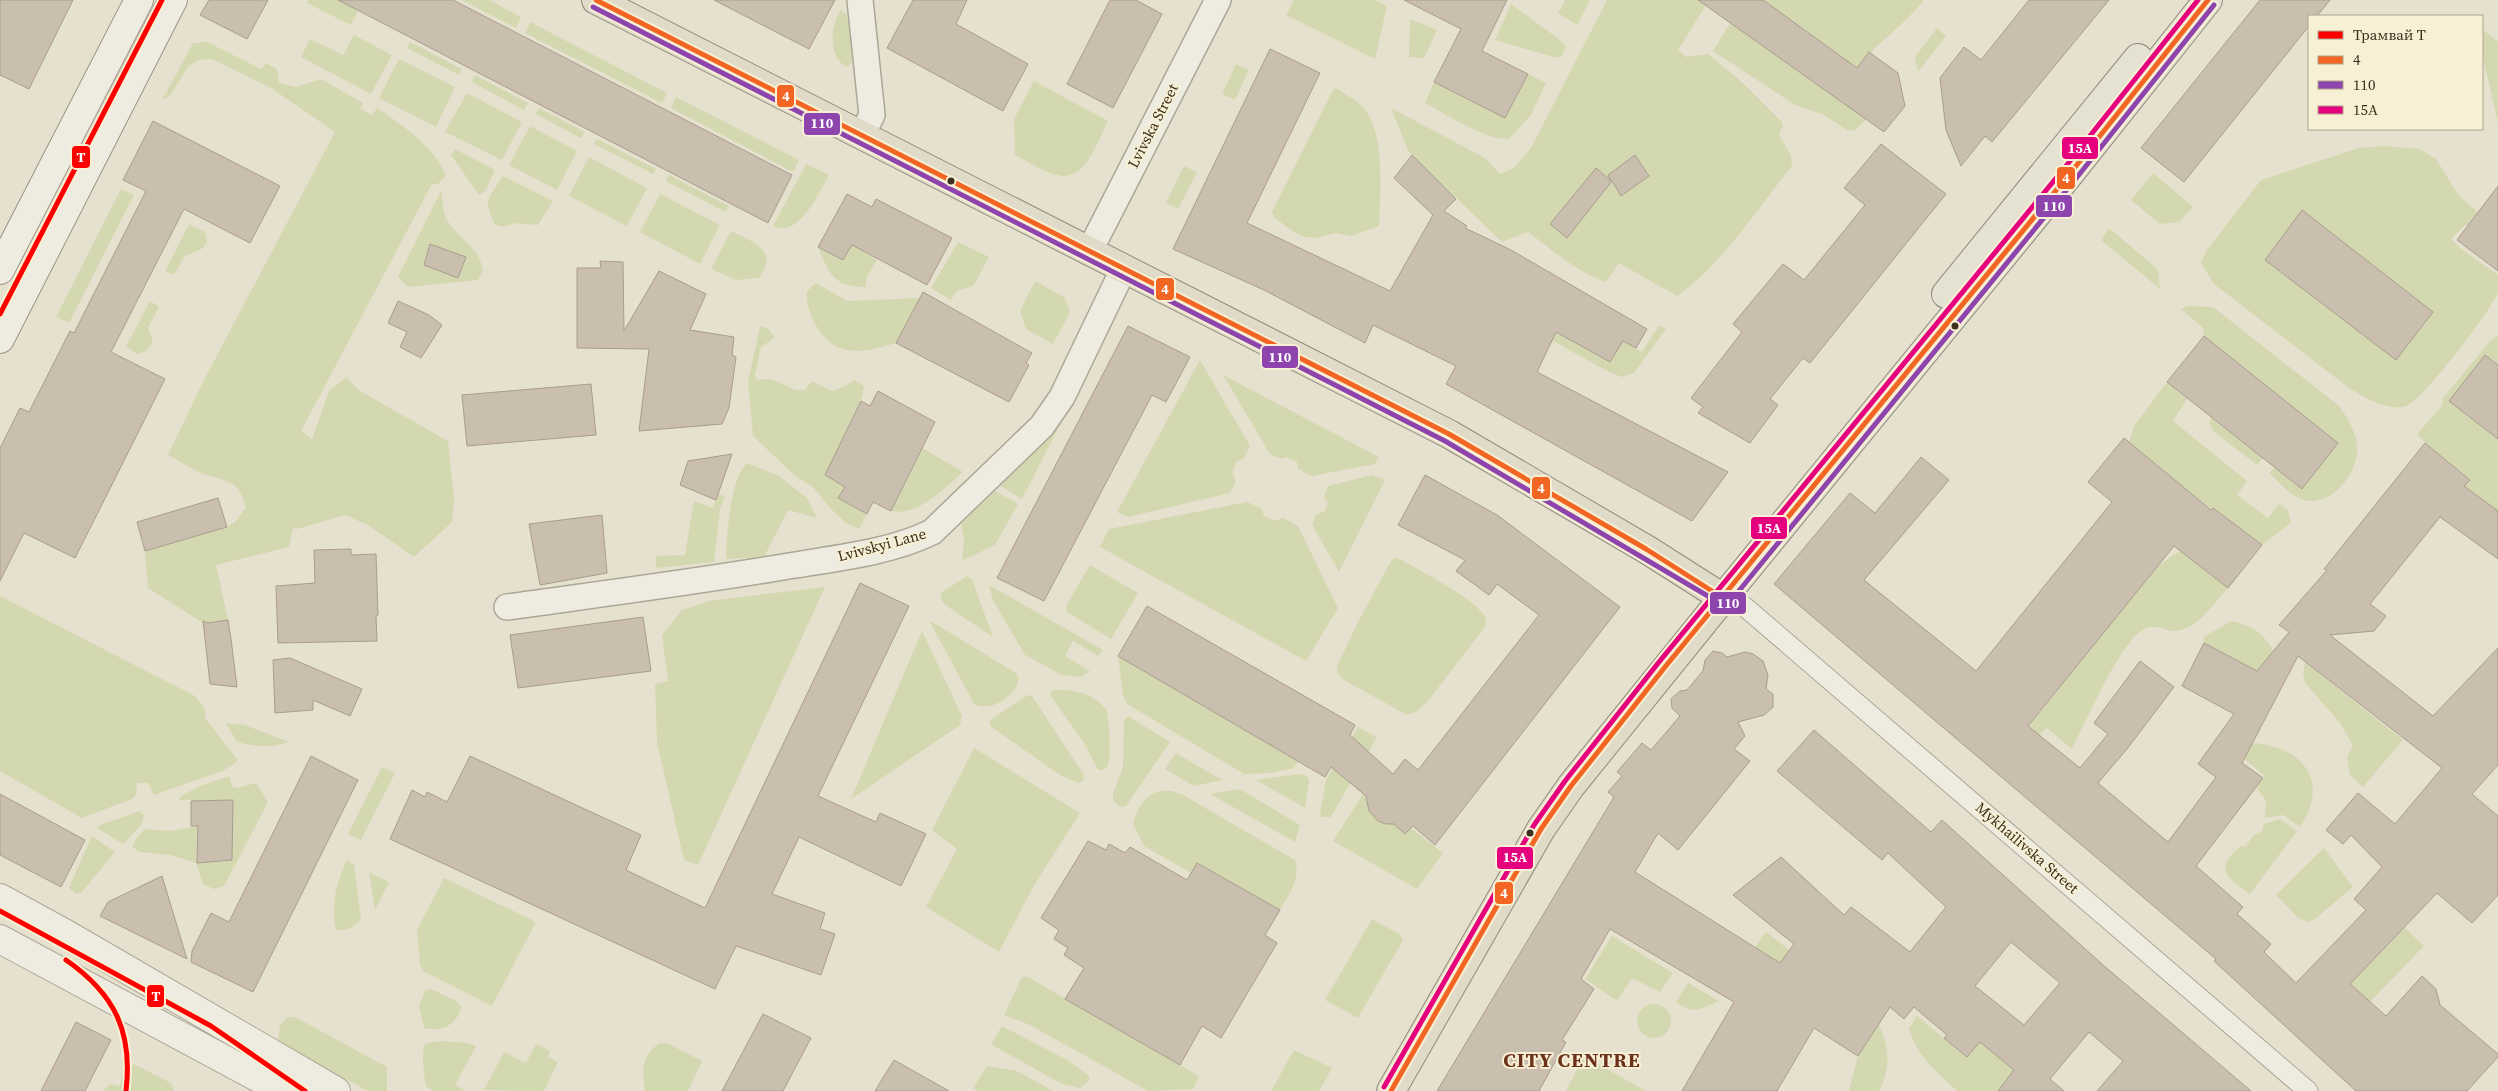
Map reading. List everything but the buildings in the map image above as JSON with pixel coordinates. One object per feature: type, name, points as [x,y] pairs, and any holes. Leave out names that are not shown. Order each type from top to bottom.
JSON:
[{"type":"highway","points":[[596,0],[862,134],[1123,270],[1449,434],[1726,598]]},
{"type":"highway","points":[[1371,1091],[1461,931],[1520,832],[1559,775],[1726,598]]},
{"type":"highway","points":[[1391,1091],[1541,829],[1589,764],[1726,598]]},
{"type":"main road","points":[[1726,598],[2184,0]]},
{"type":"main road","points":[[1726,598],[2208,0]]},
{"type":"street","points":[[0,270],[139,0]]},
{"type":"street","points":[[0,339],[173,0]]},
{"type":"street","points":[[860,0],[872,114],[862,134]]},
{"type":"street","name":"Lvivska Street","points":[[1089,252],[1218,0]]},
{"type":"street","name":"Lvivskyi Lane","points":[[507,607],[720,578],[861,554],[920,538],[932,532],[1042,426],[1062,397],[1123,270]]},
{"type":"street","name":"Mykhailivska Street","points":[[1726,598],[2308,1091]]},
{"type":"street","points":[[0,898],[75,939],[336,1091]]},
{"type":"street","points":[[0,938],[283,1091]]},
{"type":"green space","points":[[308,0],[364,0],[351,25],[307,3]]},
{"type":"green space","points":[[462,0],[489,0],[521,17],[516,28]]},
{"type":"green space","points":[[1294,0],[1375,0],[1387,6],[1375,59],[1286,15]]},
{"type":"green space","points":[[1565,0],[1590,0],[1577,25],[1558,13]]},
{"type":"green space","points":[[1607,0],[1709,0],[1678,50],[1686,57],[1708,54],[1743,83],[1782,122],[1783,126],[1779,134],[1791,156],[1792,166],[1723,253],[1693,284],[1677,296],[1619,263],[1606,282],[1596,278],[1565,260],[1528,232],[1502,242],[1412,155],[1408,150],[1391,108],[1485,158],[1500,174],[1514,168],[1531,148]],"holes":[[[1590,175],[1566,237],[1550,224]]]},
{"type":"green space","points":[[1744,0],[1924,0],[1857,68],[1867,119],[1855,130],[1848,131],[1824,115],[1795,105],[1713,51]]},
{"type":"green space","points":[[1511,4],[1560,40],[1566,47],[1561,57],[1553,57],[1495,40]]},
{"type":"green space","points":[[841,10],[847,15],[854,61],[847,67],[836,57],[833,41],[837,16]]},
{"type":"green space","points":[[1410,19],[1437,30],[1424,58],[1409,57]]},
{"type":"green space","points":[[530,22],[667,93],[662,103],[525,33]]},
{"type":"green space","points":[[1937,28],[1946,36],[1918,72],[1915,57]]},
{"type":"green space","points":[[2483,30],[2498,42],[2498,122],[2483,57]]},
{"type":"green space","points":[[354,35],[392,55],[371,94],[301,57],[310,39],[343,55]]},
{"type":"green space","points":[[207,42],[261,69],[266,63],[277,69],[279,83],[295,87],[321,79],[363,103],[360,109],[372,115],[377,108],[417,138],[435,156],[441,166],[446,176],[438,184],[432,184],[301,431],[312,439],[329,391],[346,377],[360,391],[448,441],[454,498],[452,522],[414,557],[368,525],[345,515],[297,529],[293,527],[289,547],[216,565],[228,620],[203,623],[148,588],[145,551],[227,527],[235,522],[246,508],[240,492],[231,483],[199,472],[168,455],[204,380],[335,132],[271,88],[212,59],[198,60],[188,67],[170,96],[162,100],[193,43]]},
{"type":"green space","points":[[410,42],[462,69],[459,75],[407,48]]},
{"type":"green space","points":[[399,59],[455,87],[436,127],[379,98]]},
{"type":"green space","points":[[1236,64],[1249,70],[1235,100],[1222,94]]},
{"type":"green space","points":[[1528,74],[1546,83],[1531,115],[1509,139],[1477,131],[1425,103],[1434,82],[1505,118]]},
{"type":"green space","points":[[475,75],[528,103],[524,110],[472,82]]},
{"type":"green space","points":[[1034,81],[1108,121],[1090,158],[1076,173],[1067,176],[1052,174],[1015,155],[1014,119]]},
{"type":"green space","points":[[1336,88],[1362,106],[1370,117],[1375,130],[1380,163],[1379,226],[1352,236],[1335,233],[1316,238],[1304,237],[1292,231],[1274,217],[1272,212],[1333,90]]},
{"type":"green space","points":[[467,93],[522,122],[502,160],[445,132]]},
{"type":"green space","points":[[676,97],[799,160],[793,172],[671,108]]},
{"type":"green space","points":[[539,108],[585,132],[581,138],[535,114]]},
{"type":"green space","points":[[530,126],[577,151],[557,190],[509,165]]},
{"type":"green space","points":[[597,139],[656,169],[653,174],[594,144]]},
{"type":"green space","points":[[2384,146],[2420,149],[2436,159],[2459,196],[2481,215],[2471,226],[2465,225],[2451,239],[2460,248],[2498,275],[2497,294],[2470,336],[2426,389],[2406,406],[2399,407],[2376,403],[2349,388],[2214,284],[2201,263],[2207,250],[2261,180],[2359,148]]},
{"type":"green space","points":[[455,149],[495,170],[485,191],[479,195],[451,155]]},
{"type":"green space","points":[[589,157],[647,188],[627,226],[569,196]]},
{"type":"green space","points":[[806,164],[829,175],[814,202],[800,220],[791,226],[782,228],[773,226]]},
{"type":"green space","points":[[1184,166],[1197,172],[1178,209],[1166,203]]},
{"type":"green space","points":[[2153,173],[2193,207],[2179,222],[2160,224],[2131,200]]},
{"type":"green space","points":[[669,175],[729,206],[725,212],[666,181]]},
{"type":"green space","points":[[503,176],[553,201],[538,225],[516,223],[504,227],[495,225],[488,200]]},
{"type":"green space","points":[[121,189],[134,195],[69,323],[56,317]]},
{"type":"green space","points":[[441,191],[446,218],[456,232],[473,249],[481,262],[483,271],[478,280],[408,287],[398,277]]},
{"type":"green space","points":[[660,194],[720,225],[700,264],[640,232]]},
{"type":"green space","points":[[189,224],[205,232],[207,242],[203,248],[184,257],[174,275],[165,271]]},
{"type":"green space","points":[[2109,228],[2154,266],[2158,271],[2160,289],[2101,240]]},
{"type":"green space","points":[[731,231],[755,243],[765,254],[767,260],[765,268],[759,278],[736,280],[711,269]]},
{"type":"green space","points":[[958,242],[989,257],[974,285],[957,291],[951,300],[931,288]]},
{"type":"green space","points":[[852,245],[877,260],[866,278],[866,287],[847,285],[834,277],[818,247],[843,260]]},
{"type":"green space","points":[[1035,281],[1065,298],[1070,312],[1053,344],[1026,329],[1020,311]]},
{"type":"green space","points":[[816,283],[847,301],[920,298],[896,343],[863,351],[852,351],[833,345],[825,338],[810,314],[807,291]]},
{"type":"green space","points":[[150,301],[159,307],[148,328],[153,342],[146,351],[138,354],[126,347]]},
{"type":"green space","points":[[2188,306],[2213,307],[2339,406],[2348,419],[2354,434],[2357,444],[2357,455],[2348,477],[2331,495],[2321,500],[2310,501],[2299,498],[2287,490],[2269,473],[2275,467],[2302,488],[2338,443],[2204,336],[2203,328],[2181,309]]},
{"type":"green space","points":[[1538,321],[1610,362],[1623,341],[1642,352],[1659,325],[1666,329],[1634,373],[1622,377],[1609,372],[1533,330]]},
{"type":"green space","points":[[760,327],[769,330],[774,338],[761,347],[755,375],[757,380],[772,380],[799,390],[805,390],[812,381],[832,391],[846,386],[854,380],[864,386],[861,401],[825,475],[845,487],[838,498],[867,514],[859,529],[846,523],[830,508],[813,487],[795,476],[753,436],[748,381]]},
{"type":"green space","points":[[2498,336],[2498,365],[2450,401],[2498,439],[2498,511],[2464,486],[2470,479],[2425,443],[2417,434],[2442,406],[2443,398],[2491,340]]},
{"type":"green space","points":[[1200,360],[1250,446],[1244,459],[1237,461],[1232,472],[1236,482],[1230,493],[1128,517],[1117,512]]},
{"type":"green space","points":[[1223,375],[1379,457],[1375,464],[1312,476],[1298,469],[1297,462],[1287,457],[1281,459],[1270,454]]},
{"type":"green space","points":[[2167,382],[2187,399],[2173,421],[2247,481],[2237,495],[2268,518],[2279,504],[2288,510],[2291,523],[2262,545],[2213,508],[2206,506],[2129,442],[2134,426]]},
{"type":"green space","points":[[1064,417],[1022,499],[999,485],[1033,452]]},
{"type":"green space","points":[[2212,418],[2263,458],[2257,465],[2213,431],[2209,422]]},
{"type":"green space","points":[[922,448],[963,472],[939,493],[920,506],[901,512],[891,511]]},
{"type":"green space","points":[[747,463],[779,476],[807,498],[817,518],[788,510],[764,557],[726,559],[728,523],[733,494],[737,481]]},
{"type":"green space","points":[[1372,475],[1385,480],[1339,572],[1312,525],[1316,515],[1325,511],[1328,503],[1324,496],[1328,486]]},
{"type":"green space","points":[[995,491],[1018,504],[995,545],[962,561],[964,538],[961,524]]},
{"type":"green space","points":[[718,494],[725,496],[720,509],[714,562],[656,568],[656,556],[685,555],[694,501],[713,508]]},
{"type":"green space","points":[[1247,502],[1262,509],[1264,516],[1275,521],[1283,518],[1298,526],[1338,608],[1306,661],[1100,547],[1109,529]]},
{"type":"green space","points":[[2180,551],[2228,588],[2210,609],[2196,622],[2180,630],[2172,631],[2149,627],[2136,635],[2115,664],[2072,749],[2047,728],[2039,735],[2028,727],[2156,567]]},
{"type":"green space","points":[[1396,557],[1458,593],[1480,610],[1486,621],[1484,628],[1428,701],[1417,711],[1407,715],[1344,680],[1338,674],[1337,666],[1359,620],[1391,561]]},
{"type":"green space","points":[[1090,565],[1138,593],[1111,639],[1067,612],[1066,606]]},
{"type":"green space","points":[[967,576],[972,579],[993,637],[945,605],[940,598],[942,592]]},
{"type":"green space","points":[[989,585],[1103,650],[1098,656],[1073,641],[1065,656],[1090,671],[1081,677],[1062,675],[1025,655],[993,600]]},
{"type":"green space","points":[[825,587],[698,865],[684,860],[657,743],[655,684],[668,681],[662,635],[682,610],[709,601]]},
{"type":"green space","points":[[0,596],[195,696],[205,709],[205,718],[237,759],[237,762],[222,771],[154,795],[148,783],[137,783],[136,795],[132,799],[82,818],[0,771]]},
{"type":"green space","points":[[929,620],[1016,673],[1019,678],[1017,685],[1008,697],[988,706],[974,704]]},
{"type":"green space","points":[[2231,621],[2254,629],[2269,643],[2278,662],[2283,685],[2204,643],[2204,637]]},
{"type":"green space","points":[[922,631],[962,716],[960,725],[851,799]]},
{"type":"green space","points":[[1118,656],[1299,762],[1291,769],[1269,773],[1244,774],[1127,704],[1123,695]]},
{"type":"green space","points":[[2305,662],[2403,740],[2363,787],[2350,775],[2347,756],[2353,746],[2341,724],[2305,683],[2303,673]]},
{"type":"green space","points":[[1051,691],[1084,693],[1096,700],[1107,711],[1110,756],[1107,767],[1103,770],[1098,770],[1084,743],[1050,695]]},
{"type":"green space","points":[[1028,695],[1032,696],[1080,769],[1084,776],[1083,781],[1078,783],[1060,775],[990,726],[990,720]]},
{"type":"green space","points":[[1128,716],[1170,742],[1126,806],[1120,807],[1113,800],[1113,793],[1123,767],[1124,720]]},
{"type":"green space","points":[[226,723],[245,725],[289,742],[263,746],[237,742]]},
{"type":"green space","points":[[1358,727],[1377,737],[1331,817],[1322,817],[1320,813],[1326,780]]},
{"type":"green space","points":[[2247,743],[2281,749],[2295,757],[2305,767],[2311,779],[2313,793],[2309,809],[2300,827],[2283,815],[2265,818],[2266,801],[2257,788],[2265,776],[2235,751]]},
{"type":"green space","points":[[974,748],[1080,813],[1033,887],[999,952],[926,907],[957,849],[932,830]]},
{"type":"green space","points":[[1176,753],[1222,780],[1194,786],[1165,769]]},
{"type":"green space","points":[[382,767],[395,773],[361,840],[348,834]]},
{"type":"green space","points":[[1300,774],[1308,777],[1309,781],[1305,808],[1256,780]]},
{"type":"green space","points":[[229,776],[232,786],[237,788],[256,783],[268,802],[224,886],[214,889],[203,884],[196,863],[170,855],[140,852],[132,847],[137,837],[146,829],[170,831],[198,826],[197,862],[231,860],[233,800],[179,800],[181,796],[200,786]]},
{"type":"green space","points":[[1240,789],[1300,825],[1295,842],[1210,794]]},
{"type":"green space","points":[[1160,791],[1172,791],[1183,795],[1295,860],[1295,880],[1280,910],[1197,863],[1191,873],[1144,846],[1133,824],[1145,799]]},
{"type":"green space","points":[[1363,794],[1369,799],[1369,811],[1377,819],[1386,824],[1394,824],[1405,834],[1411,828],[1443,853],[1417,889],[1333,841]]},
{"type":"green space","points":[[140,811],[144,816],[141,825],[123,844],[97,828],[100,825]]},
{"type":"green space","points":[[2280,819],[2297,831],[2250,894],[2235,883],[2226,873],[2227,861],[2241,846],[2245,847],[2253,836],[2262,831],[2264,824]]},
{"type":"green space","points":[[92,836],[115,852],[81,893],[76,894],[69,888]]},
{"type":"green space","points":[[2324,848],[2353,887],[2315,919],[2307,922],[2297,917],[2276,895]]},
{"type":"green space","points":[[347,860],[354,865],[361,920],[349,928],[340,930],[336,929],[334,920],[334,903],[340,876]]},
{"type":"green space","points":[[369,872],[389,882],[375,910]]},
{"type":"green space","points":[[444,878],[536,922],[492,1006],[423,971],[420,965],[417,930]]},
{"type":"green space","points":[[1372,919],[1401,935],[1403,940],[1358,1018],[1325,1000]]},
{"type":"green space","points":[[2404,927],[2424,946],[2370,1002],[2344,990]]},
{"type":"green space","points":[[1766,932],[1876,1017],[1884,1036],[1887,1054],[1886,1072],[1879,1091],[1849,1091],[1858,1056],[1860,1013],[1755,947]]},
{"type":"green space","points":[[1612,936],[1673,973],[1660,992],[1632,978],[1617,1001],[1585,979]]},
{"type":"green space","points":[[1022,977],[1028,977],[1199,1076],[1193,1089],[1148,1091],[1030,1025],[1004,1015]]},
{"type":"green space","points":[[1688,983],[1719,1001],[1692,1010],[1682,1006],[1676,1002]]},
{"type":"green space","points":[[431,989],[456,1001],[461,1006],[457,1018],[443,1028],[424,1028],[419,1006],[425,991]]},
{"type":"green space","points":[[1654,1004],[1666,1009],[1671,1021],[1666,1033],[1654,1038],[1642,1033],[1637,1021],[1642,1009]]},
{"type":"green space","points":[[1917,1016],[1967,1057],[1980,1042],[2014,1070],[1998,1091],[1957,1091],[1928,1063],[1912,1038],[1909,1028]]},
{"type":"green space","points":[[287,1017],[295,1017],[387,1067],[387,1091],[368,1091],[282,1044],[278,1039],[280,1026]]},
{"type":"green space","points":[[1002,1026],[1069,1061],[1089,1076],[1089,1081],[1080,1088],[1062,1084],[994,1046],[992,1043]]},
{"type":"green space","points":[[441,1041],[468,1043],[476,1046],[455,1085],[466,1091],[433,1091],[426,1086],[423,1064],[425,1045]]},
{"type":"green space","points":[[660,1043],[667,1043],[702,1061],[688,1091],[645,1091],[644,1064],[649,1053]]},
{"type":"green space","points":[[536,1044],[550,1051],[548,1057],[558,1062],[544,1091],[484,1090],[504,1052],[526,1063]]},
{"type":"green space","points":[[1294,1050],[1332,1068],[1319,1091],[1271,1091]]},
{"type":"green space","points":[[1584,1056],[1646,1091],[1566,1091]]},
{"type":"green space","points":[[126,1060],[171,1083],[174,1091],[103,1091],[110,1084],[120,1086]]},
{"type":"green space","points":[[987,1066],[1017,1071],[1053,1091],[978,1091],[973,1088]]},
{"type":"tram line","name":"Т","points":[[0,314],[162,0]]},
{"type":"tram line","name":"Т","points":[[0,911],[211,1026],[305,1091]]},
{"type":"tram line","name":"Т","points":[[66,960],[97,987],[117,1016],[126,1050],[126,1091]]},
{"type":"transit line","name":"4","points":[[596,0],[1449,434],[1646,549],[1723,598]]},
{"type":"transit line","name":"15A","points":[[1384,1087],[1534,825],[1565,781],[1659,662],[2066,166],[2198,0]]},
{"type":"transit line","name":"4","points":[[1391,1091],[1541,829],[1571,786],[1665,667],[2072,171],[2208,0]]},
{"type":"transit line","name":"110","points":[[593,7],[1445,441],[1723,605],[1729,603],[2078,176],[2214,5]]},
{"type":"district","name":"CITY CENTRE","points":[[1572,1060]]}]
